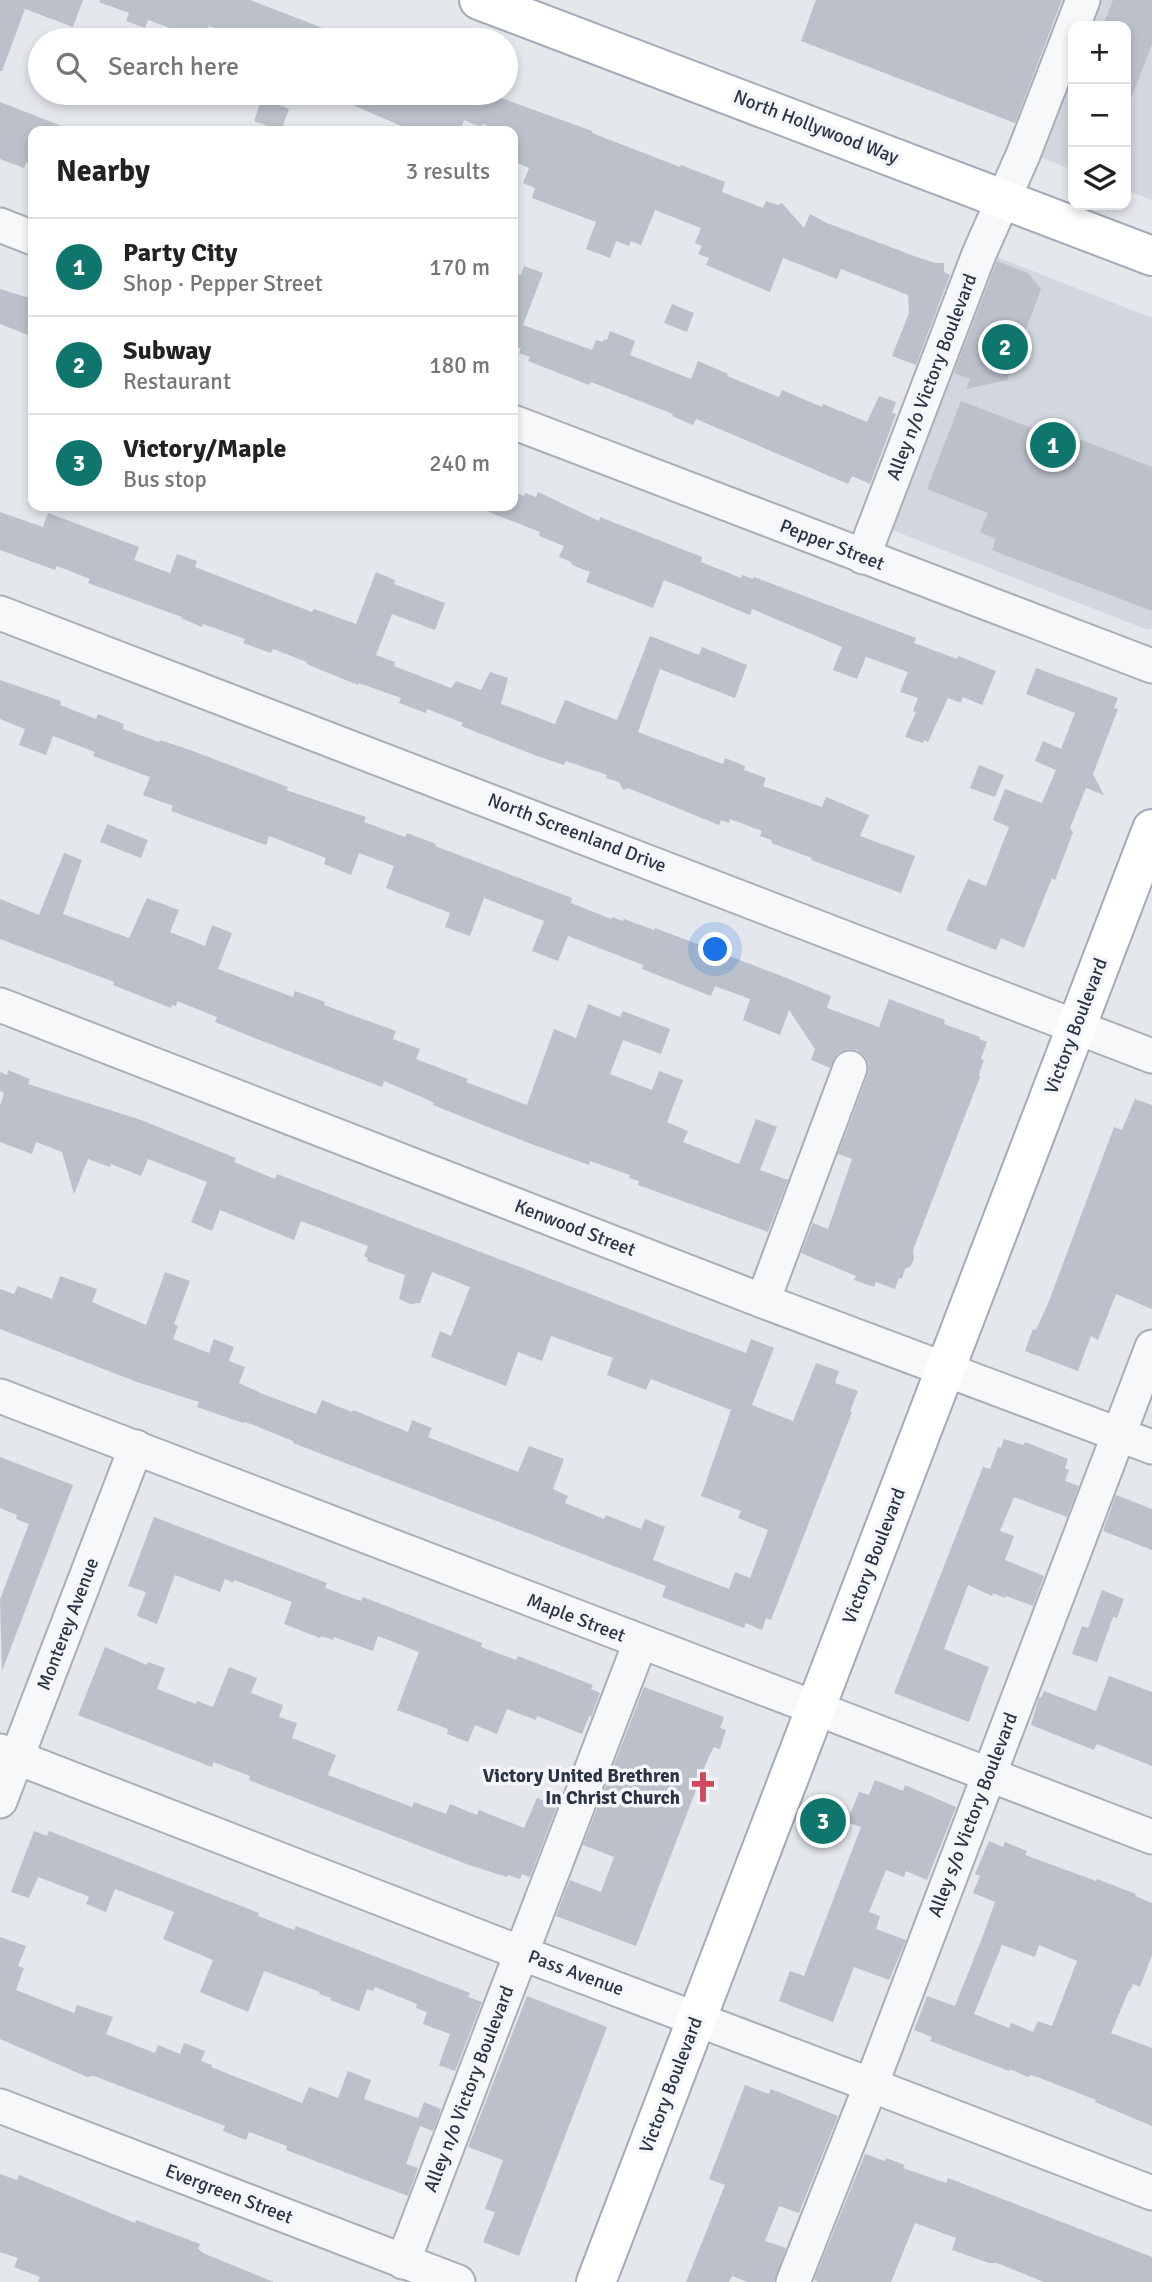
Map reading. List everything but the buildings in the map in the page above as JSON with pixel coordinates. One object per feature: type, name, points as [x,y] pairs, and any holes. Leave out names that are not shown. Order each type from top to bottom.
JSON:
[{"type":"main road","name":"North Hollywood Way","points":[[479,0],[1152,256]]},
{"type":"main road","name":"Victory Boulevard","points":[[596,2282],[1152,829]]},
{"type":"street","name":"Alley n/o Victory Boulevard","points":[[863,557],[979,254],[1023,155],[1083,0]]},
{"type":"street","points":[[0,225],[28,236]]},
{"type":"street","name":"Pepper Street","points":[[518,424],[1152,666]]},
{"type":"street","name":"North Screenland Drive","points":[[0,613],[1152,1056]]},
{"type":"street","name":"Kenwood Street","points":[[0,1005],[762,1301],[1152,1447]]},
{"type":"street","points":[[762,1301],[850,1068]]},
{"type":"street","name":"Alley s/o Victory Boulevard","points":[[793,2282],[871,2085],[1152,1347]]},
{"type":"street","name":"Maple Street","points":[[0,1396],[1152,1837]]},
{"type":"street","name":"Monterey Avenue","points":[[0,1801],[8,1754],[136,1447]]},
{"type":"street","name":"Alley n/o Victory Boulevard","points":[[403,2262],[640,1643]]},
{"type":"street","name":"Pass Avenue","points":[[8,1754],[1152,2193]]},
{"type":"street","name":"Evergreen Street","points":[[0,2106],[458,2282]]},
{"type":"shaded area","points":[[1094,0],[1152,0],[1152,200],[1131,192],[1131,21],[1086,21]]},
{"type":"shaded area","points":[[1068,68],[1068,168],[1035,155]]},
{"type":"shaded area","points":[[992,255],[1152,318],[1152,629],[1148,630],[887,528]]},
{"type":"place","name":"Subway","points":[[1005,347]]},
{"type":"place","name":"Party City","points":[[1053,445]]},
{"type":"place","name":"Victory United Brethren In Christ Church","points":[[703,1787]]},
{"type":"place","name":"Victory/Maple","points":[[823,1821]]}]
